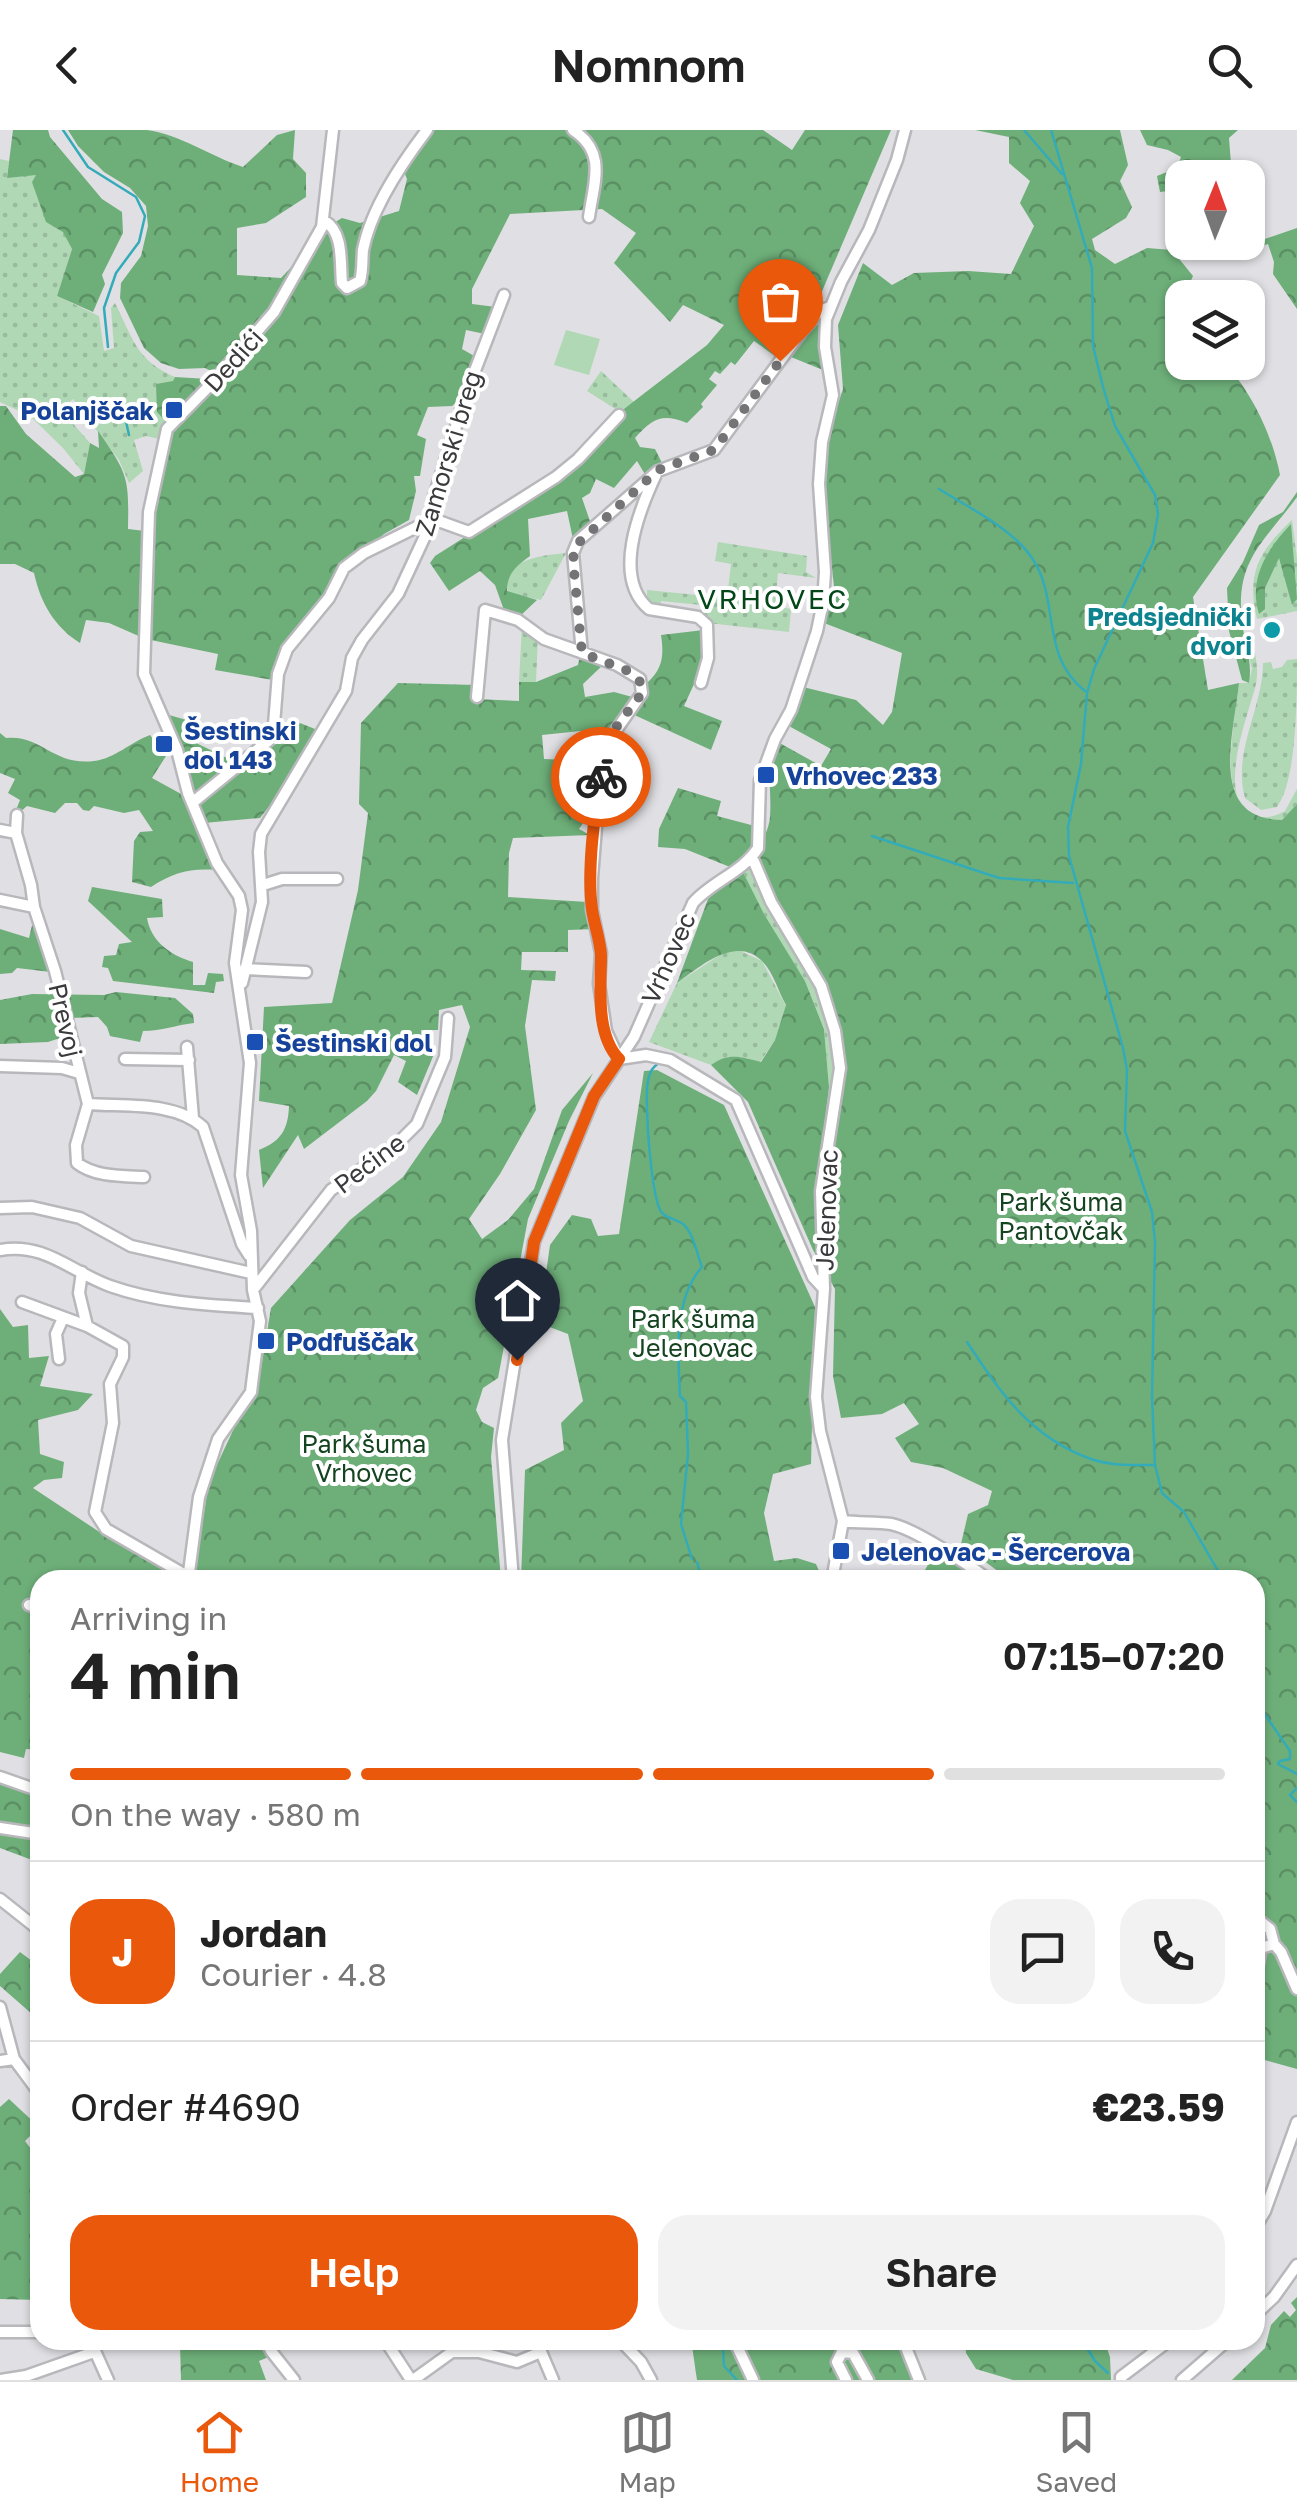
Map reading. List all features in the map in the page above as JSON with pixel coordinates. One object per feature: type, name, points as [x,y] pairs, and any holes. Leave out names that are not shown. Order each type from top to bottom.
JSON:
[{"type":"street","name":"Dedići","points":[[192,803],[177,750],[144,674],[149,512],[168,428],[274,312],[325,221],[333,130]]},
{"type":"street","points":[[325,221],[333,227],[338,244],[342,283],[346,288],[354,286],[360,281],[363,252],[379,209],[427,130]]},
{"type":"street","points":[[573,130],[592,146],[596,160],[589,217]]},
{"type":"street","points":[[752,858],[761,838],[759,791],[765,763],[791,710],[823,602],[825,572],[818,484],[832,395],[825,338],[830,307],[869,230],[906,130]]},
{"type":"street","name":"Zamorski breg","points":[[240,989],[262,902],[258,852],[261,834],[346,692],[352,658],[398,594],[433,518],[434,497],[466,394],[504,295]]},
{"type":"street","points":[[582,653],[575,546],[658,470],[714,450],[802,331],[830,307]]},
{"type":"street","points":[[190,1570],[198,1503],[211,1455],[222,1431],[252,1392],[260,1328],[241,1175],[250,1063],[235,963],[242,910],[239,896],[218,863],[192,803],[273,738],[278,674],[286,649],[329,598],[344,568],[364,553],[433,518],[469,532],[556,477],[619,416]]},
{"type":"street","points":[[658,470],[633,536],[636,592],[649,609],[698,617],[706,625],[708,658],[701,683]]},
{"type":"street","points":[[477,697],[485,610],[518,620],[544,639],[631,672],[642,684],[642,693],[611,734],[598,790],[592,910],[601,953],[598,984],[610,1045],[619,1059],[646,1055],[670,1060],[736,1100],[813,1277],[824,1290]]},
{"type":"street","name":"Prevoj","points":[[16,814],[16,833],[34,907],[55,971],[88,1104]]},
{"type":"street","points":[[0,830],[16,833]]},
{"type":"street","name":"Vrhovec","points":[[512,1570],[502,1440],[534,1242],[594,1096],[634,1036],[693,904],[706,889],[752,858]]},
{"type":"street","name":"Jelenovac","points":[[752,858],[771,902],[821,986],[839,1053],[821,1190],[824,1290],[816,1397],[820,1431],[843,1521],[834,1570]]},
{"type":"street","points":[[263,885],[282,880],[337,879]]},
{"type":"street","points":[[0,900],[34,907]]},
{"type":"street","points":[[246,969],[306,972]]},
{"type":"street","name":"Pećine","points":[[253,1290],[331,1190],[394,1148],[417,1124],[445,1057],[448,1018]]},
{"type":"street","points":[[187,1047],[192,1118]]},
{"type":"street","points":[[125,1059],[188,1060]]},
{"type":"street","points":[[0,1066],[62,1068],[79,1073]]},
{"type":"street","points":[[144,1177],[109,1175],[77,1163],[76,1146],[88,1104],[174,1110],[203,1127],[238,1234],[251,1258]]},
{"type":"street","points":[[0,1208],[32,1207],[80,1218],[131,1246],[251,1273]]},
{"type":"street","points":[[0,1250],[42,1252],[108,1285],[180,1302],[258,1308]]},
{"type":"street","points":[[82,1272],[79,1294],[87,1326]]},
{"type":"street","points":[[22,1302],[120,1343],[124,1353],[110,1384],[114,1423],[96,1495],[97,1518],[106,1528],[176,1570]]},
{"type":"street","points":[[59,1359],[56,1334],[63,1318]]},
{"type":"street","points":[[843,1521],[908,1528],[976,1570]]},
{"type":"street","points":[[0,1778],[30,1788]]},
{"type":"street","points":[[0,1828],[30,1832]]},
{"type":"street","points":[[0,1899],[30,1923]]},
{"type":"street","points":[[1265,1925],[1297,1988]]},
{"type":"street","points":[[1265,1947],[1274,1944]]},
{"type":"street","points":[[0,2007],[14,2059],[30,2081]]},
{"type":"street","points":[[0,2062],[14,2059]]},
{"type":"street","points":[[1265,2211],[1297,2122]]},
{"type":"street","points":[[1265,2303],[1297,2265]]},
{"type":"street","points":[[0,2332],[30,2332]]},
{"type":"street","points":[[0,2380],[26,2376],[83,2350]]},
{"type":"street","points":[[94,2350],[108,2380]]},
{"type":"street","points":[[270,2350],[294,2380]]},
{"type":"street","points":[[392,2350],[412,2380],[452,2352],[479,2352],[517,2362],[541,2352],[553,2380]]},
{"type":"street","points":[[630,2350],[651,2380]]},
{"type":"street","points":[[739,2350],[753,2380]]},
{"type":"street","points":[[906,2350],[918,2377]]},
{"type":"street","points":[[1121,2380],[1157,2350]]},
{"type":"street","points":[[1182,2380],[1216,2350]]},
{"type":"street","points":[[846,2380],[838,2362],[842,2352],[852,2353],[868,2380]]},
{"type":"green space","points":[[13,130],[48,130],[102,199],[122,212],[123,233],[102,275],[105,284],[93,312],[57,296],[72,249],[63,232],[46,222],[32,182],[36,175],[7,178]]},
{"type":"green space","points":[[68,130],[147,130],[184,141],[243,167],[277,135],[295,130],[293,159],[306,173],[306,197],[266,223],[237,228],[237,275],[281,278],[297,261],[310,237],[342,218],[360,223],[399,211],[407,179],[400,162],[432,130],[763,130],[792,150],[805,130],[891,130],[817,303],[778,358],[754,341],[735,365],[731,362],[720,374],[715,371],[709,379],[717,385],[687,423],[664,418],[647,426],[635,438],[640,447],[655,449],[663,465],[646,476],[637,461],[614,488],[596,479],[590,493],[582,498],[592,527],[574,544],[567,511],[528,519],[530,556],[513,571],[507,591],[537,600],[518,618],[505,613],[495,585],[480,571],[449,591],[430,563],[435,556],[561,476],[620,412],[707,345],[724,325],[683,305],[670,322],[614,263],[636,233],[602,209],[510,214],[472,289],[472,304],[496,307],[485,334],[466,330],[462,349],[476,357],[463,397],[452,406],[428,407],[417,435],[426,439],[420,476],[414,476],[416,491],[409,520],[384,534],[330,580],[273,680],[215,670],[218,654],[146,639],[152,616],[152,507],[169,433],[225,378],[205,368],[179,369],[161,363],[144,348],[120,298],[121,283],[141,256],[148,226],[146,206],[130,188],[104,172]]},
{"type":"green space","name":"Park šuma Pantovčak","points":[[975,130],[1120,130],[1128,165],[1120,181],[1132,207],[1126,218],[1092,239],[1095,250],[1115,264],[1147,248],[1165,249],[1165,260],[1180,260],[1193,276],[1191,280],[1165,280],[1165,380],[1238,380],[1260,415],[1280,475],[1193,597],[1208,690],[1239,683],[1231,748],[1234,790],[1243,805],[1258,816],[1282,820],[1297,804],[1297,2069],[1265,2060],[1265,1570],[996,1570],[961,1544],[968,1514],[988,1505],[992,1491],[943,1468],[911,1462],[895,1438],[919,1424],[904,1403],[882,1414],[841,1418],[833,1376],[835,1289],[813,1250],[748,1102],[711,1065],[729,1057],[761,1062],[775,1040],[786,1005],[773,977],[763,962],[741,951],[718,956],[677,983],[708,899],[741,868],[805,981],[824,1029],[829,1087],[816,1194],[819,1196],[834,1101],[835,1029],[831,1005],[816,968],[778,908],[761,870],[759,854],[770,817],[771,762],[776,741],[821,766],[831,749],[787,725],[798,709],[803,687],[856,700],[883,725],[892,712],[902,653],[824,623],[834,586],[823,494],[830,427],[843,389],[838,325],[863,263],[892,285],[914,273],[1011,274],[1034,226],[1020,203],[1030,181],[1009,163],[1009,137]]},
{"type":"green space","points":[[1140,130],[1238,130],[1229,138],[1231,160],[1180,160],[1168,150],[1147,145]]},
{"type":"green space","points":[[0,159],[9,161],[7,177],[37,174],[72,249],[57,296],[99,316],[104,351],[114,348],[111,308],[115,303],[143,355],[175,377],[167,423],[159,439],[146,436],[134,440],[143,471],[129,483],[119,460],[73,399],[61,410],[90,443],[84,474],[28,414],[28,406],[17,410],[0,402]]},
{"type":"green space","points":[[1165,173],[1165,191],[1160,192],[1157,176]]},
{"type":"green space","points":[[1297,228],[1297,309],[1273,274],[1268,244],[1265,245],[1265,239]]},
{"type":"green space","points":[[819,314],[823,317],[823,370],[786,355]]},
{"type":"green space","points":[[566,330],[600,339],[589,375],[554,365]]},
{"type":"green space","points":[[601,371],[634,402],[620,412],[587,391]]},
{"type":"green space","points":[[175,377],[208,379],[208,383],[167,423],[157,412],[156,384],[173,381]]},
{"type":"green space","points":[[0,406],[6,406],[26,434],[75,477],[84,474],[90,443],[99,448],[98,431],[115,457],[127,486],[128,529],[145,531],[139,591],[141,637],[109,623],[86,620],[80,643],[50,613],[34,573],[15,564],[0,564]]},
{"type":"green space","points":[[1297,492],[1255,553],[1243,582],[1242,621],[1249,683],[1242,680],[1229,631],[1227,588],[1259,525],[1283,512]]},
{"type":"green space","points":[[1292,520],[1297,611],[1257,619],[1253,588],[1258,564],[1271,542]]},
{"type":"green space","points":[[1291,524],[1297,599],[1292,605],[1279,558],[1265,588],[1265,609],[1259,614],[1256,589],[1262,565]]},
{"type":"green space","points":[[718,542],[807,556],[806,572],[816,578],[778,573],[775,606],[791,609],[789,632],[708,623],[701,615],[701,605],[661,601],[660,610],[648,605],[647,590],[727,598],[731,564],[715,561]]},
{"type":"green space","points":[[566,553],[541,600],[508,593],[511,572],[517,566],[535,558]]},
{"type":"green space","points":[[522,624],[538,637],[536,682],[519,682]]},
{"type":"green space","points":[[704,630],[706,648],[698,685],[694,684],[684,706],[722,721],[711,750],[630,713],[647,693],[648,682],[659,666],[661,635]]},
{"type":"green space","points":[[1245,641],[1255,653],[1257,676],[1237,755],[1236,793],[1243,807],[1255,816],[1267,817],[1285,811],[1297,789],[1297,804],[1282,820],[1262,819],[1250,815],[1240,805],[1234,791],[1231,754],[1239,683],[1249,683],[1252,669]]},
{"type":"green space","name":"Park šuma Vrhovec","points":[[580,655],[604,664],[583,684],[585,697],[614,692],[636,698],[610,728],[542,735],[544,759],[568,760],[588,816],[579,829],[590,835],[513,838],[508,897],[587,902],[594,929],[568,930],[568,952],[522,952],[521,970],[556,971],[555,981],[532,980],[525,1026],[536,1110],[469,1219],[482,1239],[508,1220],[534,1189],[562,1110],[593,1073],[528,1219],[498,1378],[483,1388],[476,1410],[482,1422],[494,1428],[491,1457],[500,1570],[195,1570],[209,1482],[236,1424],[256,1398],[271,1308],[350,1220],[403,1177],[441,1122],[470,1027],[462,1005],[439,1010],[438,1030],[421,1030],[423,1049],[434,1054],[417,1095],[398,1082],[406,1061],[394,1055],[367,1101],[304,1149],[298,1135],[263,1188],[259,1150],[282,1134],[289,1106],[259,1101],[264,1007],[332,1003],[358,890],[368,813],[359,804],[361,723],[398,683],[476,685],[474,699],[519,701],[519,682],[536,682],[578,665]]},
{"type":"green space","points":[[1297,659],[1289,778],[1277,807],[1261,810],[1245,798],[1242,764],[1263,663],[1271,662],[1273,669]]},
{"type":"green space","points":[[162,713],[190,721],[186,738],[235,762],[272,728],[284,731],[290,719],[320,731],[294,775],[260,818],[204,823]]},
{"type":"green space","points":[[0,733],[80,761],[109,757],[150,735],[166,756],[152,778],[183,795],[196,831],[217,870],[182,872],[151,887],[132,882],[134,841],[140,832],[153,831],[139,810],[124,813],[94,806],[89,811],[77,803],[65,803],[55,813],[27,806],[19,813],[16,810],[20,800],[8,793],[15,779],[0,773]]},
{"type":"green space","points":[[678,788],[721,801],[717,816],[755,826],[754,840],[746,854],[730,867],[685,849],[658,847],[659,829]]},
{"type":"green space","points":[[751,864],[819,987],[838,1063],[819,1196],[815,1194],[829,1087],[824,1028],[805,981],[741,868]]},
{"type":"green space","points":[[92,887],[162,899],[163,917],[147,918],[158,941],[170,952],[193,962],[193,985],[205,985],[208,973],[223,974],[224,981],[216,982],[214,993],[113,981],[108,968],[102,967],[104,956],[116,955],[119,944],[132,942],[88,901]]},
{"type":"green space","points":[[34,917],[51,972],[17,968],[12,973],[0,974],[0,929],[29,938]]},
{"type":"green space","points":[[738,950],[762,961],[786,1006],[775,1040],[760,1062],[729,1057],[711,1065],[649,1042],[677,983],[723,953]]},
{"type":"green space","points":[[116,992],[175,998],[193,1014],[194,1023],[143,1031],[140,1042],[110,1036],[98,1017],[70,1018],[72,1034],[48,1042],[0,1044],[0,1000],[32,994]]},
{"type":"green space","name":"Park šuma Jelenovac","points":[[657,1070],[724,1105],[815,1307],[811,1464],[773,1474],[764,1513],[774,1561],[797,1558],[816,1564],[819,1570],[521,1570],[525,1470],[564,1450],[561,1423],[583,1401],[568,1334],[539,1323],[550,1245],[572,1215],[591,1219],[598,1236],[619,1234],[644,1071]]},
{"type":"green space","points":[[0,1309],[13,1327],[28,1325],[29,1358],[49,1356],[40,1386],[93,1394],[78,1410],[38,1420],[40,1454],[64,1462],[62,1478],[44,1480],[33,1488],[166,1570],[30,1570],[30,1749],[26,1749],[24,1758],[0,1752]]},
{"type":"green space","points":[[934,1554],[947,1557],[966,1570],[925,1570]]},
{"type":"green space","points":[[0,1784],[30,1794],[30,1859],[0,1848]]},
{"type":"green space","points":[[20,1952],[30,1960],[30,2012],[0,1986],[0,1974]]},
{"type":"green space","points":[[9,2099],[30,2119],[30,2136],[25,2141],[30,2148],[30,2300],[0,2299],[0,2107]]},
{"type":"green space","points":[[1297,2297],[1297,2380],[1232,2380],[1265,2350],[1271,2325],[1284,2311],[1290,2317],[1296,2310],[1291,2303]]},
{"type":"green space","points":[[180,2350],[268,2350],[271,2356],[259,2361],[266,2380],[181,2380]]},
{"type":"green space","points":[[693,2350],[902,2350],[915,2380],[697,2380]]},
{"type":"green space","points":[[966,2350],[1108,2350],[1111,2380],[1013,2380],[976,2369]]},
{"type":"waterway","points":[[63,130],[88,167],[136,197],[145,216],[139,242],[116,273],[104,308],[108,347]]},
{"type":"waterway","points":[[1024,130],[1062,174]]},
{"type":"waterway","points":[[1051,130],[1092,268],[1093,346],[1103,387],[1115,426],[1155,495],[1158,514],[1153,543],[1094,669],[1087,693],[1081,764],[1068,827],[1069,856],[1123,1048],[1127,1070],[1125,1131],[1152,1212],[1155,1465],[1162,1493],[1184,1512],[1217,1570]]},
{"type":"waterway","points":[[123,408],[129,435]]},
{"type":"waterway","points":[[939,489],[1002,528],[1032,558],[1046,592],[1061,661],[1085,691]]},
{"type":"waterway","points":[[872,836],[999,878],[1073,883]]},
{"type":"waterway","points":[[660,1062],[651,1072],[647,1091],[649,1149],[658,1204],[662,1213],[683,1224],[689,1232],[702,1267],[686,1295],[678,1346],[688,1454],[681,1524],[692,1559]]},
{"type":"waterway","points":[[967,1342],[1005,1395],[1051,1439],[1099,1461],[1154,1465]]},
{"type":"waterway","points":[[697,1562],[699,1570]]},
{"type":"waterway","points":[[1265,1715],[1290,1751],[1290,1759],[1278,1764],[1297,1774]]},
{"type":"waterway","points":[[1297,1788],[1290,1795],[1297,1802]]},
{"type":"waterway","points":[[723,2350],[724,2366],[737,2380]]},
{"type":"waterway","points":[[1088,2350],[1108,2373]]},
{"type":"way so far","points":[[601,777],[611,734],[642,693],[642,684],[631,672],[582,653],[575,546],[658,470],[714,450],[780,361]]},
{"type":"place","name":"Polanjščak","points":[[174,410]]},
{"type":"place","name":"Predsjednički dvori","points":[[1272,630]]},
{"type":"place","name":"Šestinski dol 143","points":[[164,744]]},
{"type":"place","name":"Vrhovec 233","points":[[766,775]]},
{"type":"place","name":"Šestinski dol","points":[[255,1042]]},
{"type":"place","name":"Podfuščak","points":[[266,1341]]},
{"type":"place","name":"Jelenovac - Šercerova","points":[[841,1551]]},
{"type":"district","name":"VRHOVEC","points":[[773,598]]},
{"type":"route","points":[[517,1360],[534,1242],[594,1096],[619,1059],[606,1031],[598,984],[601,953],[592,910],[601,777]]}]
